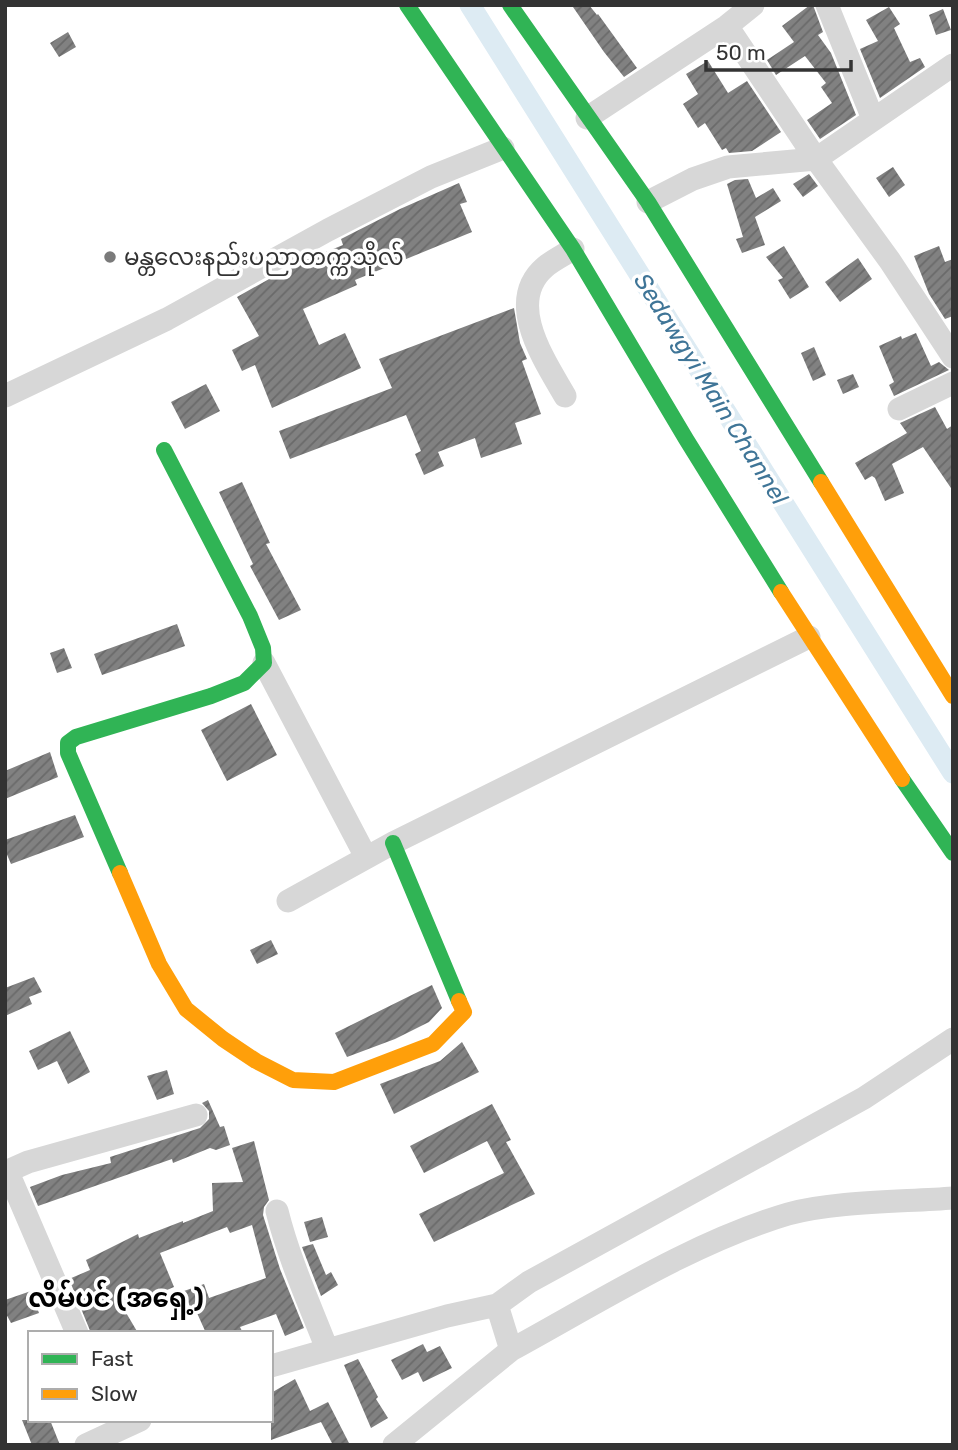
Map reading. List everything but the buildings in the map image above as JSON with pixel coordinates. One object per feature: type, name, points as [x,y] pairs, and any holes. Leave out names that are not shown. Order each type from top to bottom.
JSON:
[{"type":"street","points":[[408,5],[573,249],[686,439],[809,637],[953,853]]},
{"type":"street","points":[[510,5],[648,202],[953,696]]},
{"type":"street","points":[[587,118],[727,26],[753,5]]},
{"type":"street","points":[[827,5],[873,119]]},
{"type":"street","points":[[727,26],[953,356]]},
{"type":"street","points":[[648,202],[693,179],[728,167],[816,159],[953,65]]},
{"type":"street","points":[[5,396],[167,319],[328,230],[431,177],[503,148]]},
{"type":"street","points":[[565,396],[535,342],[527,294],[543,268],[573,249]]},
{"type":"street","points":[[900,410],[953,383]]},
{"type":"street","points":[[164,450],[250,616],[263,648],[264,663],[366,857]]},
{"type":"street","points":[[288,901],[393,843],[809,637]]},
{"type":"street","points":[[264,663],[244,683],[211,696],[76,737],[68,743],[68,753],[137,915],[159,964],[186,1009],[245,1054],[293,1080],[334,1082],[433,1044],[464,1012],[393,843]]},
{"type":"street","points":[[273,1365],[447,1316],[497,1305],[529,1282],[864,1098],[953,1039]]},
{"type":"street","points":[[76,1331],[35,1239],[10,1177],[8,1165],[28,1162],[195,1115]]},
{"type":"street","points":[[394,1445],[511,1350],[713,1241],[790,1214],[825,1207],[953,1198]]},
{"type":"street","points":[[277,1211],[287,1250],[327,1349]]},
{"type":"street","points":[[497,1305],[511,1350]]},
{"type":"street","points":[[86,1445],[126,1423]]},
{"type":"waterway","name":"Sedawgyi Main Channel","points":[[470,5],[953,773]]},
{"type":"traffic: fast","points":[[407,5],[573,249],[781,592]]},
{"type":"traffic: fast","points":[[510,5],[648,202],[821,482]]},
{"type":"traffic: fast","points":[[120,873],[68,753],[68,743],[76,737],[211,696],[244,683],[264,663],[263,648],[250,616],[164,450]]},
{"type":"traffic: fast","points":[[902,779],[953,853]]},
{"type":"traffic: fast","points":[[393,843],[459,1001]]},
{"type":"traffic: slow","points":[[821,482],[953,696]]},
{"type":"traffic: slow","points":[[781,592],[902,779]]},
{"type":"traffic: slow","points":[[120,873],[159,964],[186,1009],[256,1061],[293,1080],[334,1082],[433,1044],[464,1012],[459,1001]]},
{"type":"place","name":"မန္တလေးနည်းပညာတက္ကသိုလ်","points":[[110,257]]},
{"type":"district","name":"လိမ်ပင် (အရှေ့)","points":[[116,1298]]}]
